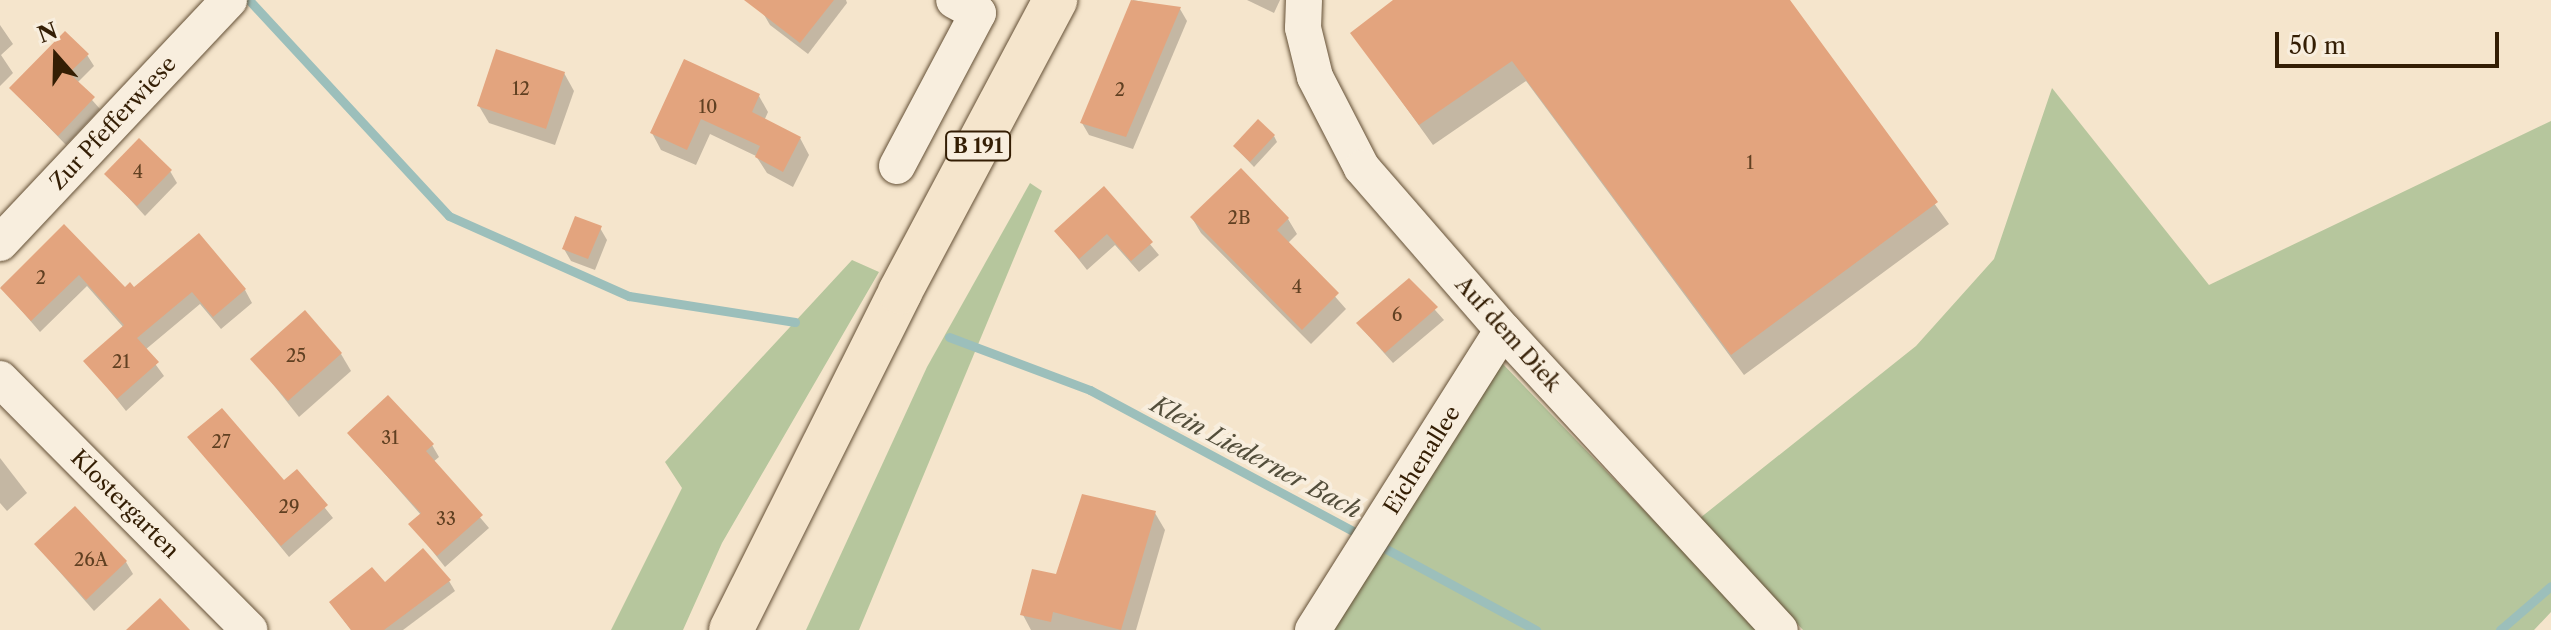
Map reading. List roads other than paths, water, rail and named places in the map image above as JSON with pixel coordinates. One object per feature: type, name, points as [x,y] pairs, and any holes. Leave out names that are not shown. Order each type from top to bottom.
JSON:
[{"type":"main road","name":"B 191","points":[[731,630],[900,292],[1055,0]]},
{"type":"street","name":"Auf dem Diek","points":[[1304,0],[1303,28],[1315,77],[1362,168],[1503,330],[1780,630]]},
{"type":"street","name":"Zur Pfefferwiese","points":[[0,243],[227,1]]},
{"type":"street","points":[[897,166],[973,4]]},
{"type":"street","name":"Eichenallee","points":[[1313,630],[1503,330]]},
{"type":"street","name":"Klostergarten","points":[[0,379],[249,630]]},
{"type":"waterway","name":"Klein Liederner Bach","points":[[249,0],[449,216],[629,296],[795,322]]},
{"type":"waterway","name":"Klein Liederner Bach","points":[[949,337],[1090,390],[1364,537]]},
{"type":"waterway","name":"Klein Liederner Bach","points":[[1377,544],[1536,630]]},
{"type":"waterway","name":"Klein Liederner Bach","points":[[2500,630],[2551,586]]}]
